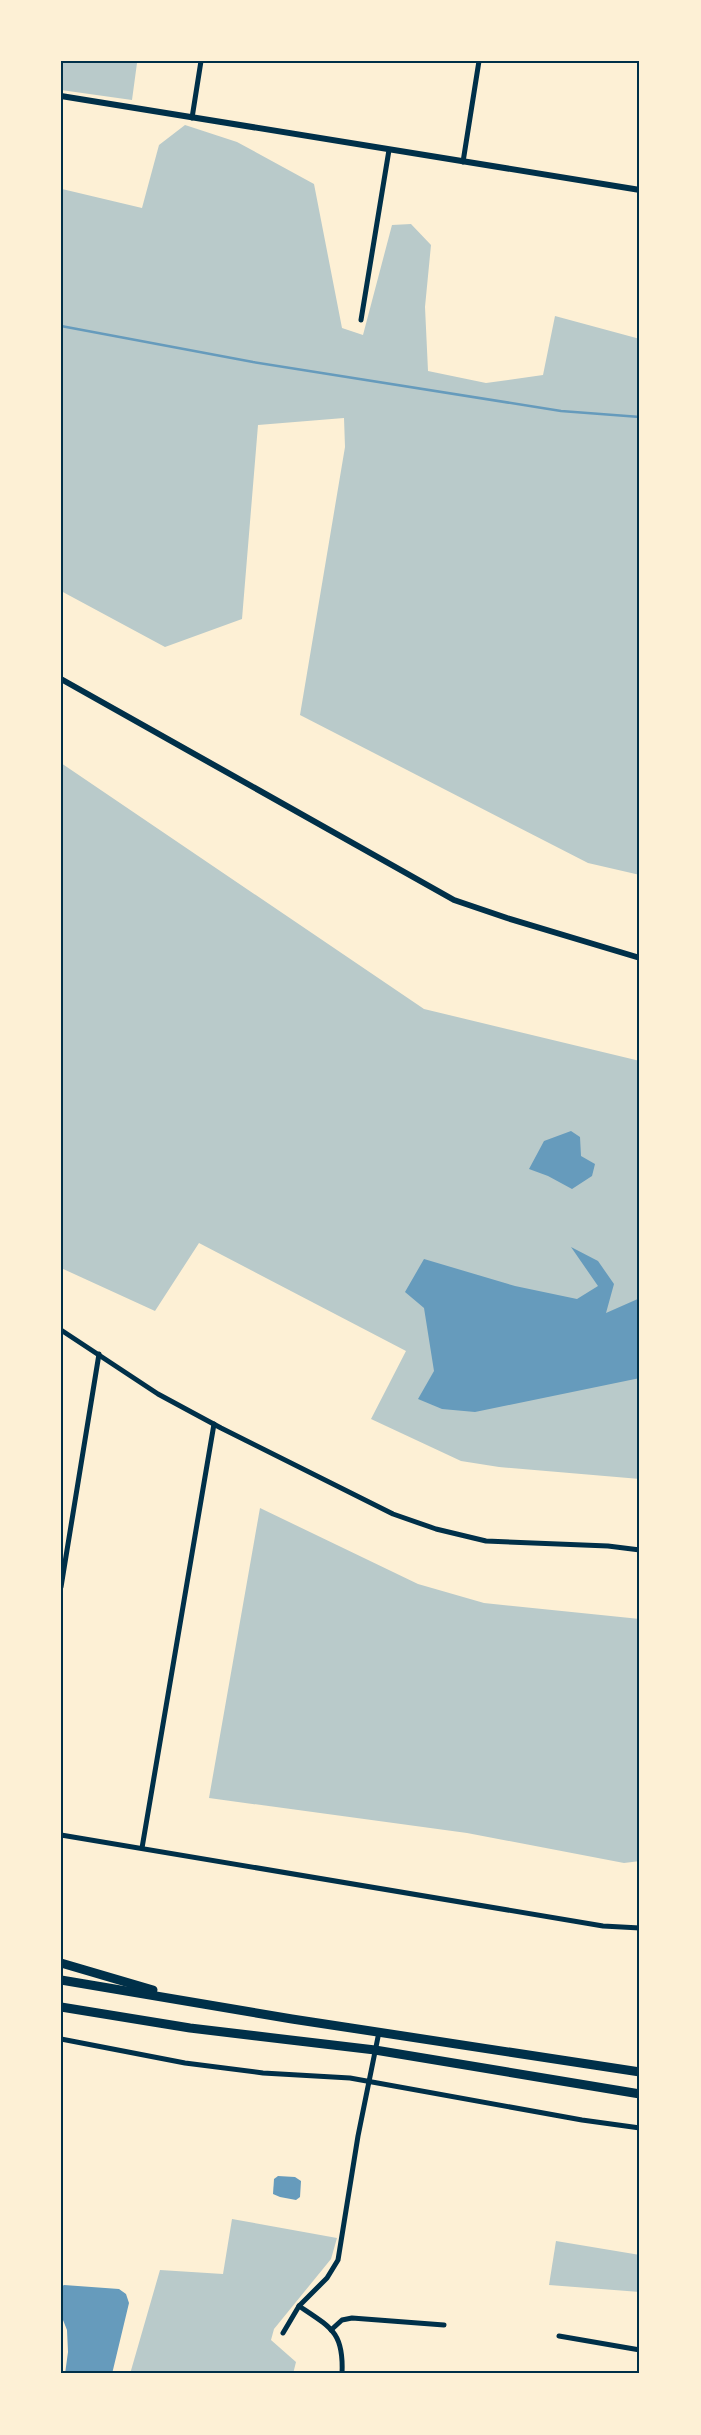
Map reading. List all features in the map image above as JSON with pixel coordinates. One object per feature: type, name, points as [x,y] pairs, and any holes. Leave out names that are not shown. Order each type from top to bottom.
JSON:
[{"type":"highway","points":[[61,1963],[190,2000]]},
{"type":"highway","points":[[61,1980],[190,2000],[292,2019],[640,2072]]},
{"type":"highway","points":[[61,2007],[190,2028],[375,2050],[640,2094]]},
{"type":"street","points":[[192,118],[201,61]]},
{"type":"street","points":[[463,162],[479,61]]},
{"type":"street","points":[[61,96],[640,190]]},
{"type":"street","points":[[361,320],[389,150]]},
{"type":"street","points":[[61,679],[454,900],[640,958]]},
{"type":"street","points":[[61,1330],[158,1394],[370,1504],[436,1529],[486,1541],[608,1546],[640,1550]]},
{"type":"street","points":[[61,1587],[99,1354]]},
{"type":"street","points":[[142,1848],[214,1424]]},
{"type":"street","points":[[61,1835],[603,1926],[640,1928]]},
{"type":"street","points":[[283,2333],[300,2306],[327,2278],[338,2260],[368,2082],[379,2032]]},
{"type":"street","points":[[61,2039],[185,2063],[263,2073],[350,2078],[640,2128]]},
{"type":"street","points":[[300,2306],[331,2330],[342,2346],[342,2374]]},
{"type":"street","points":[[331,2330],[342,2320],[352,2318],[444,2325]]},
{"type":"street","points":[[559,2336],[640,2350]]},
{"type":"shaded area","points":[[61,61],[140,61],[137,63],[132,100],[61,90]]},
{"type":"shaded area","points":[[185,125],[237,142],[314,184],[342,328],[363,335],[392,225],[411,224],[431,245],[425,307],[428,371],[486,383],[543,375],[555,316],[640,339],[640,875],[588,863],[300,715],[345,447],[344,418],[258,425],[242,619],[165,647],[61,591],[62,189],[142,208],[159,145]]},
{"type":"shaded area","points":[[61,763],[424,1009],[640,1061],[640,1479],[499,1467],[461,1461],[371,1419],[406,1351],[199,1243],[155,1311],[61,1268]]},
{"type":"shaded area","points":[[260,1508],[418,1584],[484,1603],[640,1619],[640,1861],[624,1863],[467,1833],[209,1798]]},
{"type":"shaded area","points":[[232,2219],[337,2238],[331,2259],[274,2329],[271,2340],[296,2362],[293,2374],[130,2374],[160,2270],[223,2274]]},
{"type":"shaded area","points":[[556,2241],[640,2255],[640,2292],[549,2285]]},
{"type":"water","points":[[571,1131],[580,1137],[581,1156],[595,1164],[592,1176],[572,1189],[548,1176],[529,1169],[544,1141]]},
{"type":"water","points":[[571,1247],[598,1261],[614,1284],[606,1313],[640,1298],[640,1378],[475,1412],[442,1409],[418,1399],[434,1371],[424,1308],[405,1292],[424,1259],[515,1286],[577,1299],[598,1286]]},
{"type":"water","points":[[278,2176],[295,2177],[301,2181],[300,2197],[296,2200],[273,2194],[274,2179]]},
{"type":"water","points":[[64,2285],[119,2289],[126,2294],[129,2303],[112,2374],[65,2374],[68,2352],[67,2330],[61,2315],[61,2287]]},
{"type":"waterway","points":[[61,326],[253,362],[561,411],[640,417]]}]
